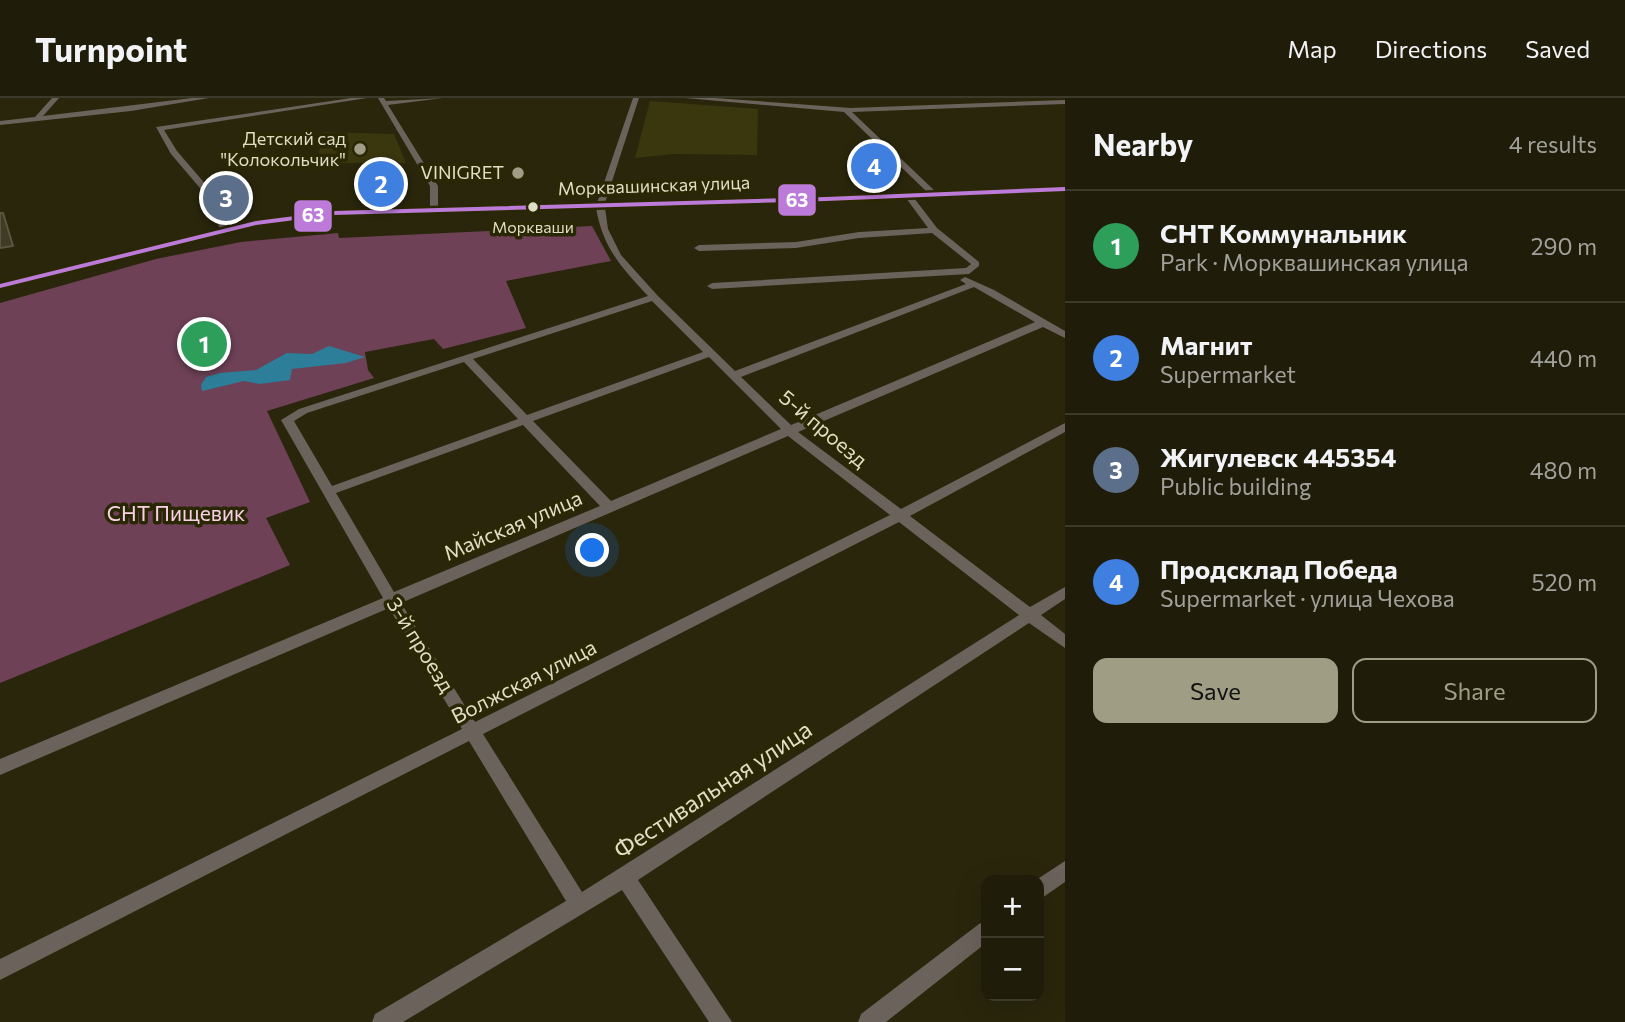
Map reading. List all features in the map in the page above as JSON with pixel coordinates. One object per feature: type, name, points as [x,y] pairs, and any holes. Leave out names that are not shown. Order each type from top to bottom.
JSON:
[{"type":"street","points":[[38,118],[57,98]]},
{"type":"street","points":[[113,98],[116,110]]},
{"type":"street","points":[[0,122],[206,98]]},
{"type":"street","points":[[225,230],[209,193],[174,152],[159,129],[364,98]]},
{"type":"street","points":[[433,209],[434,186],[383,101],[440,98]]},
{"type":"street","points":[[600,205],[636,98]]},
{"type":"street","points":[[688,98],[846,110],[1064,100]]},
{"type":"street","points":[[846,110],[934,195]]},
{"type":"street","name":"Морквашинская улица","points":[[0,286],[225,230],[288,218],[433,209],[1065,189]]},
{"type":"street","points":[[712,286],[969,271],[976,264],[934,230],[909,196]]},
{"type":"street","name":"5-й проезд","points":[[600,205],[604,229],[617,256],[654,297],[791,432],[1065,642]]},
{"type":"street","points":[[699,248],[796,245],[859,235],[934,230]]},
{"type":"street","points":[[947,274],[1007,299],[1065,335]]},
{"type":"street","points":[[736,375],[974,284]]},
{"type":"street","points":[[609,507],[465,357],[654,297]]},
{"type":"street","name":"Майская улица","points":[[0,767],[1042,323]]},
{"type":"street","points":[[327,492],[710,353]]},
{"type":"street","name":"3-й проезд","points":[[465,357],[303,411],[286,420],[392,601],[578,903]]},
{"type":"street","name":"Волжская улица","points":[[0,970],[899,516],[1065,427]]},
{"type":"street","name":"Фестивальная улица","points":[[383,1022],[625,877],[1065,592]]},
{"type":"street","points":[[1044,886],[1065,870]]},
{"type":"street","points":[[625,877],[721,1022]]},
{"type":"street","points":[[869,1022],[981,935]]},
{"type":"shaded area","points":[[650,101],[758,109],[757,155],[674,154],[635,158]]},
{"type":"shaded area","name":"Детский сад \"Колокольчик\"","points":[[323,132],[394,134],[406,163],[317,163]]},
{"type":"green space","name":"СНТ Пищевик","points":[[592,226],[611,261],[506,281],[526,328],[443,349],[434,339],[365,352],[368,370],[374,378],[267,411],[310,502],[266,518],[290,565],[0,683],[0,303],[156,259],[241,242],[338,233],[339,238]]},
{"type":"water","points":[[329,346],[365,357],[346,363],[292,369],[290,380],[260,384],[244,381],[202,391],[201,385],[206,377],[256,370],[287,353],[312,354]]},
{"type":"building","points":[[0,213],[3,213],[13,246],[0,248]]},
{"type":"transit line","name":"63","points":[[0,286],[256,223],[334,213],[826,199],[1065,189]]},
{"type":"place","name":"Детский сад \"Колокольчик\"","points":[[360,149]]},
{"type":"place","name":"Продсклад Победа","points":[[874,166]]},
{"type":"place","name":"VINIGRET","points":[[518,173]]},
{"type":"place","name":"Магнит","points":[[381,184]]},
{"type":"place","name":"Жигулевск 445354","points":[[226,198]]},
{"type":"place","name":"Моркваши","points":[[533,207]]},
{"type":"place","name":"СНТ Коммунальник","points":[[204,344]]}]
